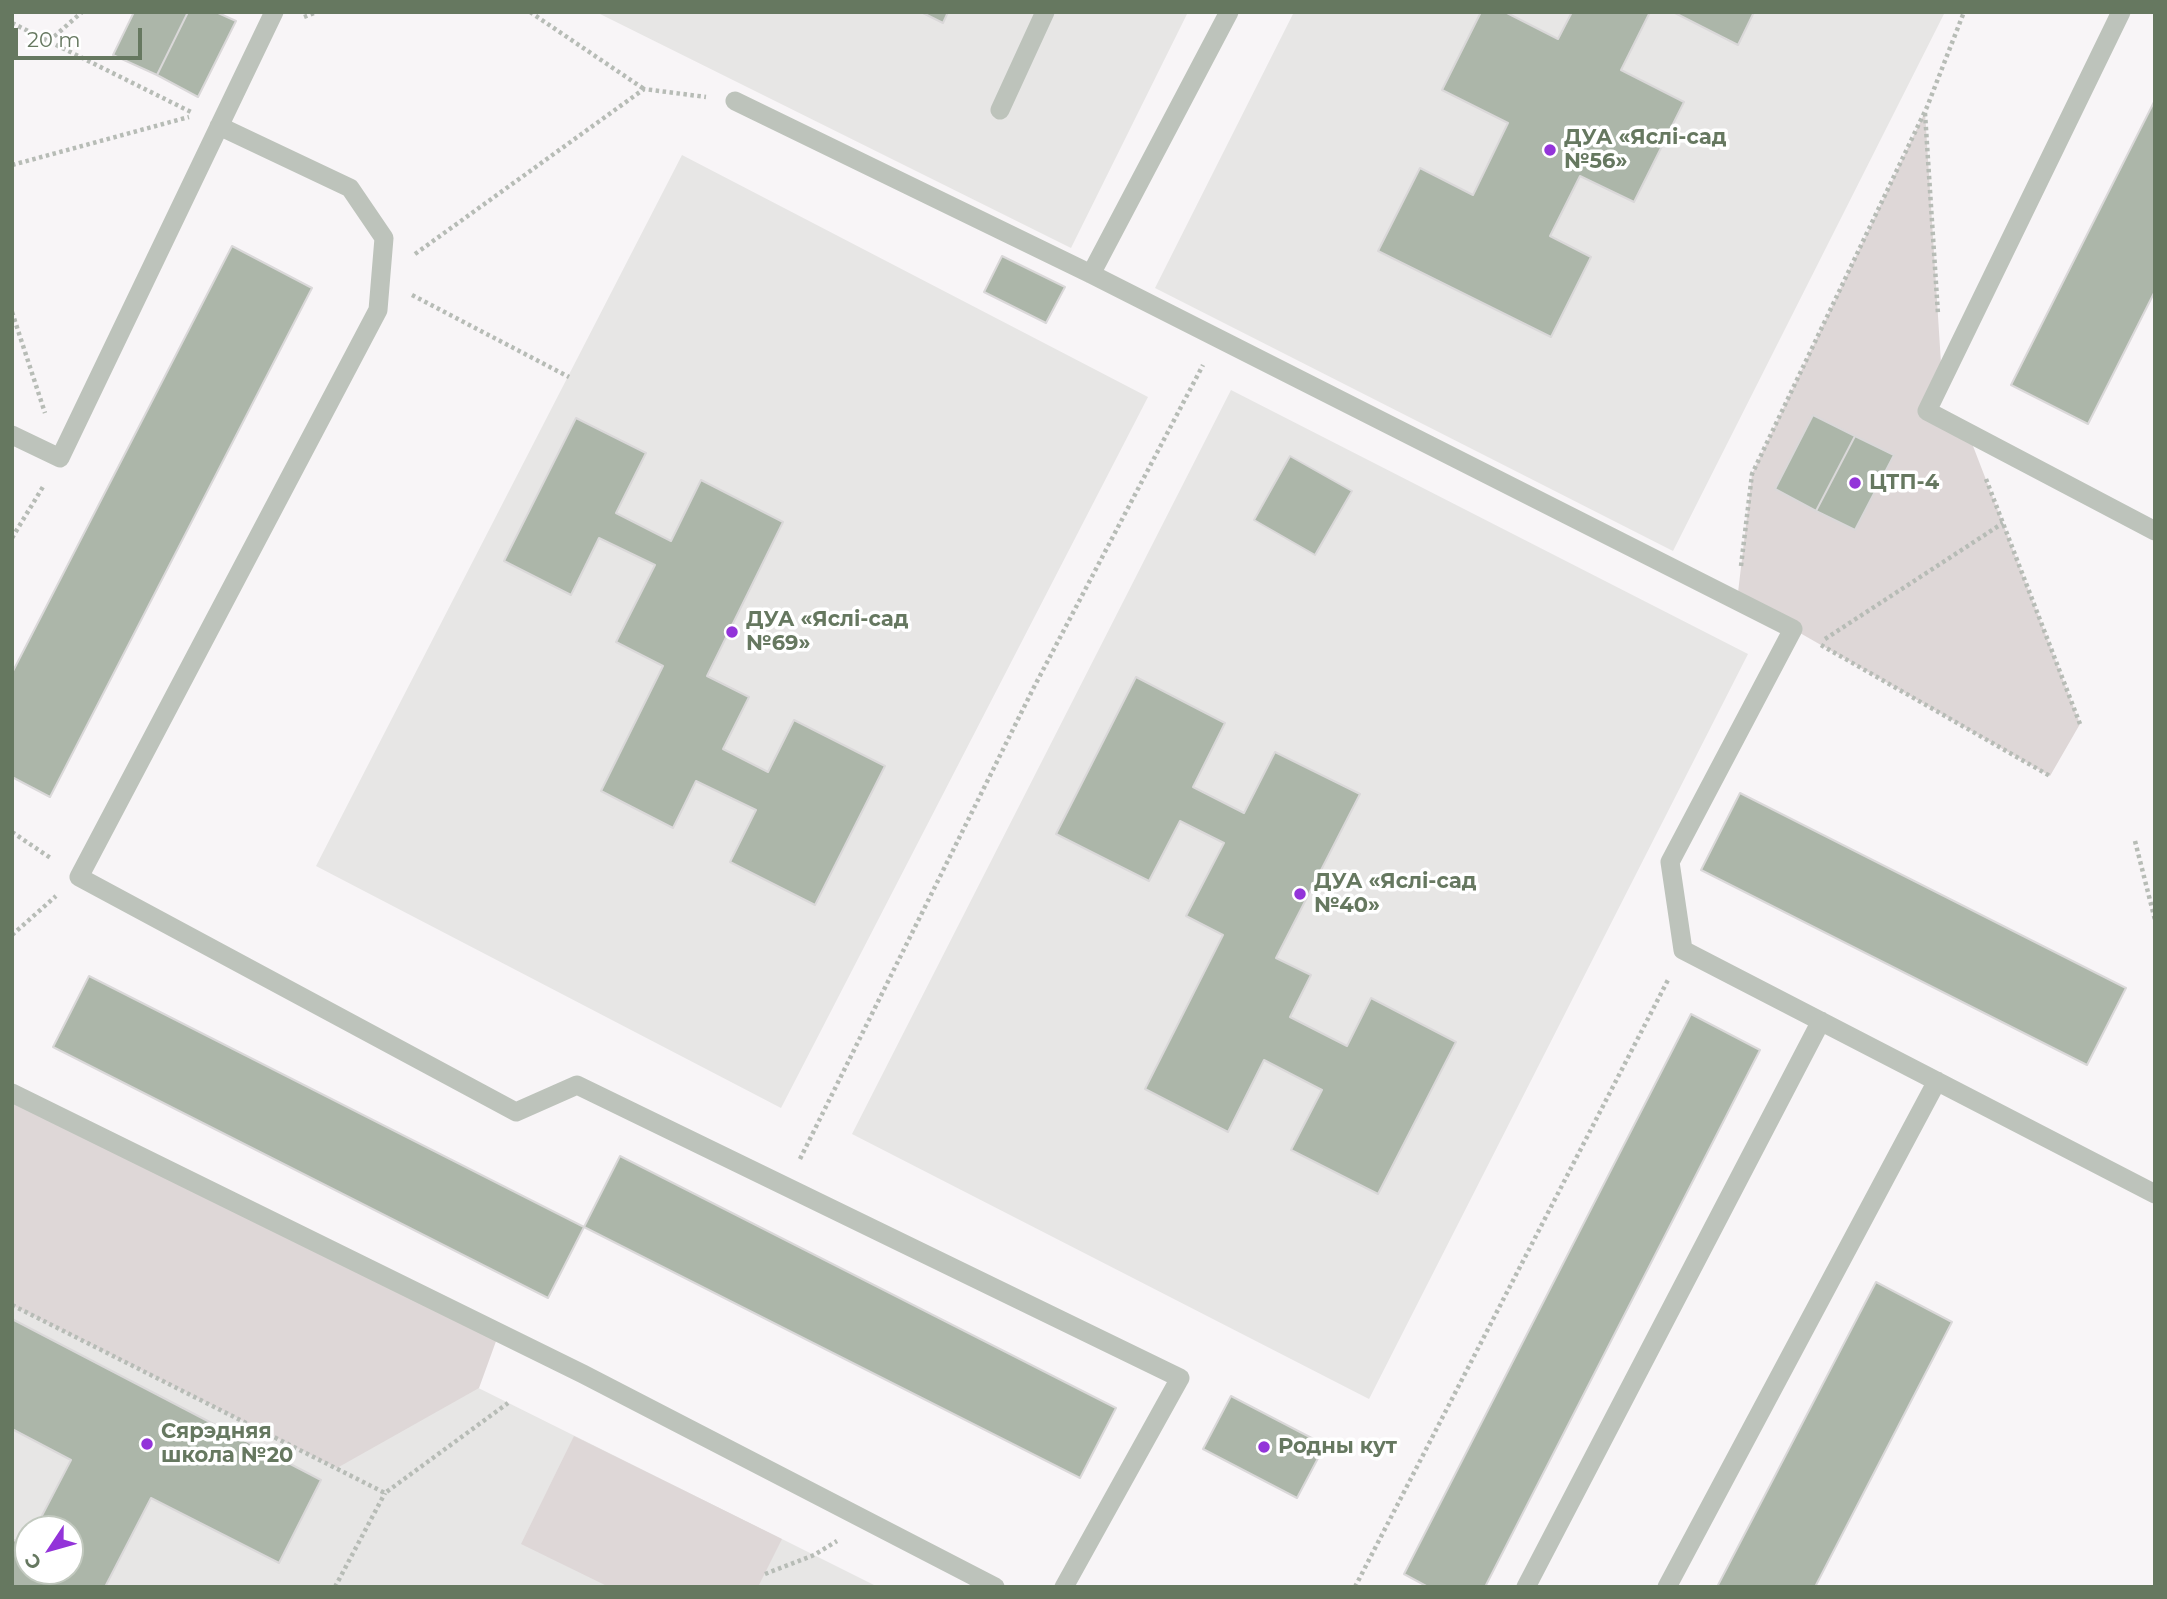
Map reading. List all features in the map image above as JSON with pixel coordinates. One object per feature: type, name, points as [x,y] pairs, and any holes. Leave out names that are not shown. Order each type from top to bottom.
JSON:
[{"type":"lane","points":[[12,435],[60,458],[274,12]]},
{"type":"lane","points":[[1000,110],[1045,12]]},
{"type":"lane","points":[[1091,274],[1229,12]]},
{"type":"lane","points":[[2121,12],[1927,411],[2155,531]]},
{"type":"lane","points":[[735,101],[1091,274],[1793,629],[1670,862],[1683,950],[2155,1194]]},
{"type":"lane","points":[[219,126],[350,188],[384,238],[378,310],[79,877],[516,1112],[578,1086],[1180,1378],[1064,1587]]},
{"type":"lane","points":[[1526,1587],[1821,1021]]},
{"type":"lane","points":[[1667,1587],[1937,1081]]},
{"type":"lane","points":[[12,1093],[583,1374],[995,1587]]},
{"type":"path","points":[[49,41],[82,12]]},
{"type":"path","points":[[530,12],[644,89],[735,101]]},
{"type":"path","points":[[1737,601],[1752,474],[1925,113],[1964,12]]},
{"type":"path","points":[[12,23],[197,115],[12,165]]},
{"type":"path","points":[[569,377],[380,279],[644,89]]},
{"type":"path","points":[[1925,113],[1938,316]]},
{"type":"path","points":[[12,312],[60,458],[12,538]]},
{"type":"path","points":[[787,1186],[1033,689],[1216,339]]},
{"type":"path","points":[[1968,433],[2080,724]]},
{"type":"path","points":[[2003,523],[1817,643],[2050,776]]},
{"type":"path","points":[[2135,841],[2155,920]]},
{"type":"path","points":[[1355,1587],[1683,950]]},
{"type":"path","points":[[12,1305],[384,1493]]},
{"type":"path","points":[[335,1587],[384,1493],[508,1403]]},
{"type":"path","points":[[765,1574],[814,1555]]},
{"type":"shaded area","points":[[596,12],[1188,12],[1071,248]]},
{"type":"shaded area","name":"ДУА «Яслі-сад №56»","points":[[1294,12],[1945,12],[1673,551],[1155,288]]},
{"type":"shaded area","points":[[1925,112],[1942,379],[1928,411],[1968,433],[2080,724],[2050,776],[1793,629],[1737,601],[1752,474]]},
{"type":"shaded area","name":"ДУА «Яслі-сад №69»","points":[[682,155],[1148,397],[781,1108],[316,866]]},
{"type":"shaded area","name":"ДУА «Яслі-сад №40»","points":[[1231,390],[1748,654],[1369,1399],[852,1134]]},
{"type":"shaded area","points":[[12,1093],[499,1333],[479,1388],[337,1468],[12,1305]]},
{"type":"shaded area","points":[[12,1156],[878,1587],[12,1587]]},
{"type":"shaded area","points":[[574,1436],[782,1539],[758,1587],[609,1587],[521,1544]]},
{"type":"building","points":[[134,12],[188,12],[157,75],[113,55]]},
{"type":"building","points":[[188,12],[216,12],[236,21],[198,97],[157,75]]},
{"type":"building","points":[[921,12],[948,12],[943,23]]},
{"type":"building","points":[[1481,12],[1505,12],[1558,39],[1572,12],[1650,12],[1621,70],[1684,102],[1634,202],[1580,176],[1550,236],[1591,257],[1551,337],[1378,251],[1420,168],[1473,195],[1508,123],[1442,90]]},
{"type":"building","points":[[1673,12],[1754,12],[1738,45]]},
{"type":"building","points":[[2155,100],[2155,291],[2088,424],[2011,385]]},
{"type":"building","points":[[232,246],[312,288],[50,797],[12,777],[12,673]]},
{"type":"building","points":[[1002,256],[1065,287],[1046,323],[984,292]]},
{"type":"building","points":[[1813,415],[1855,436],[1816,511],[1775,489]]},
{"type":"building","name":"ДУА «Яслі-сад №69»","points":[[576,418],[646,453],[616,513],[671,541],[701,480],[783,522],[707,676],[749,697],[723,749],[768,772],[794,720],[885,766],[815,905],[730,862],[756,810],[696,781],[673,828],[601,791],[663,666],[616,642],[655,565],[599,538],[571,595],[504,561]]},
{"type":"building","name":"ЦТП-4","points":[[1855,436],[1894,455],[1855,530],[1816,511]]},
{"type":"building","points":[[1290,456],[1352,491],[1315,555],[1254,520]]},
{"type":"building","name":"ДУА «Яслі-сад №40»","points":[[1136,677],[1225,723],[1193,787],[1244,813],[1275,752],[1360,794],[1276,958],[1311,975],[1290,1017],[1347,1046],[1371,998],[1456,1042],[1378,1194],[1291,1150],[1322,1090],[1264,1060],[1228,1132],[1145,1089],[1223,935],[1186,916],[1224,843],[1180,821],[1149,881],[1056,834]]},
{"type":"building","points":[[1740,793],[2126,988],[2087,1065],[1701,870]]},
{"type":"building","points":[[89,976],[584,1227],[548,1298],[53,1047]]},
{"type":"building","points":[[1691,1014],[1760,1050],[1485,1587],[1428,1587],[1404,1574]]},
{"type":"building","points":[[620,1156],[1116,1408],[1080,1478],[584,1227]]},
{"type":"building","points":[[1876,1282],[1952,1322],[1815,1587],[1717,1587]]},
{"type":"building","name":"Сярэдняя школа №20","points":[[12,1319],[321,1480],[279,1563],[151,1498],[105,1587],[12,1587],[12,1539],[14,1585],[84,1585],[84,1515],[42,1515],[71,1460],[12,1429]]},
{"type":"building","name":"Родны кут","points":[[1231,1396],[1325,1445],[1297,1498],[1203,1449]]},
{"type":"place","name":"ДУА «Яслі-сад №56»","points":[[1550,150]]},
{"type":"place","name":"ЦТП-4","points":[[1855,483]]},
{"type":"place","name":"ДУА «Яслі-сад №69»","points":[[732,632]]},
{"type":"place","name":"ДУА «Яслі-сад №40»","points":[[1300,894]]},
{"type":"place","name":"Сярэдняя школа №20","points":[[147,1444]]},
{"type":"place","name":"Родны кут","points":[[1264,1447]]}]
